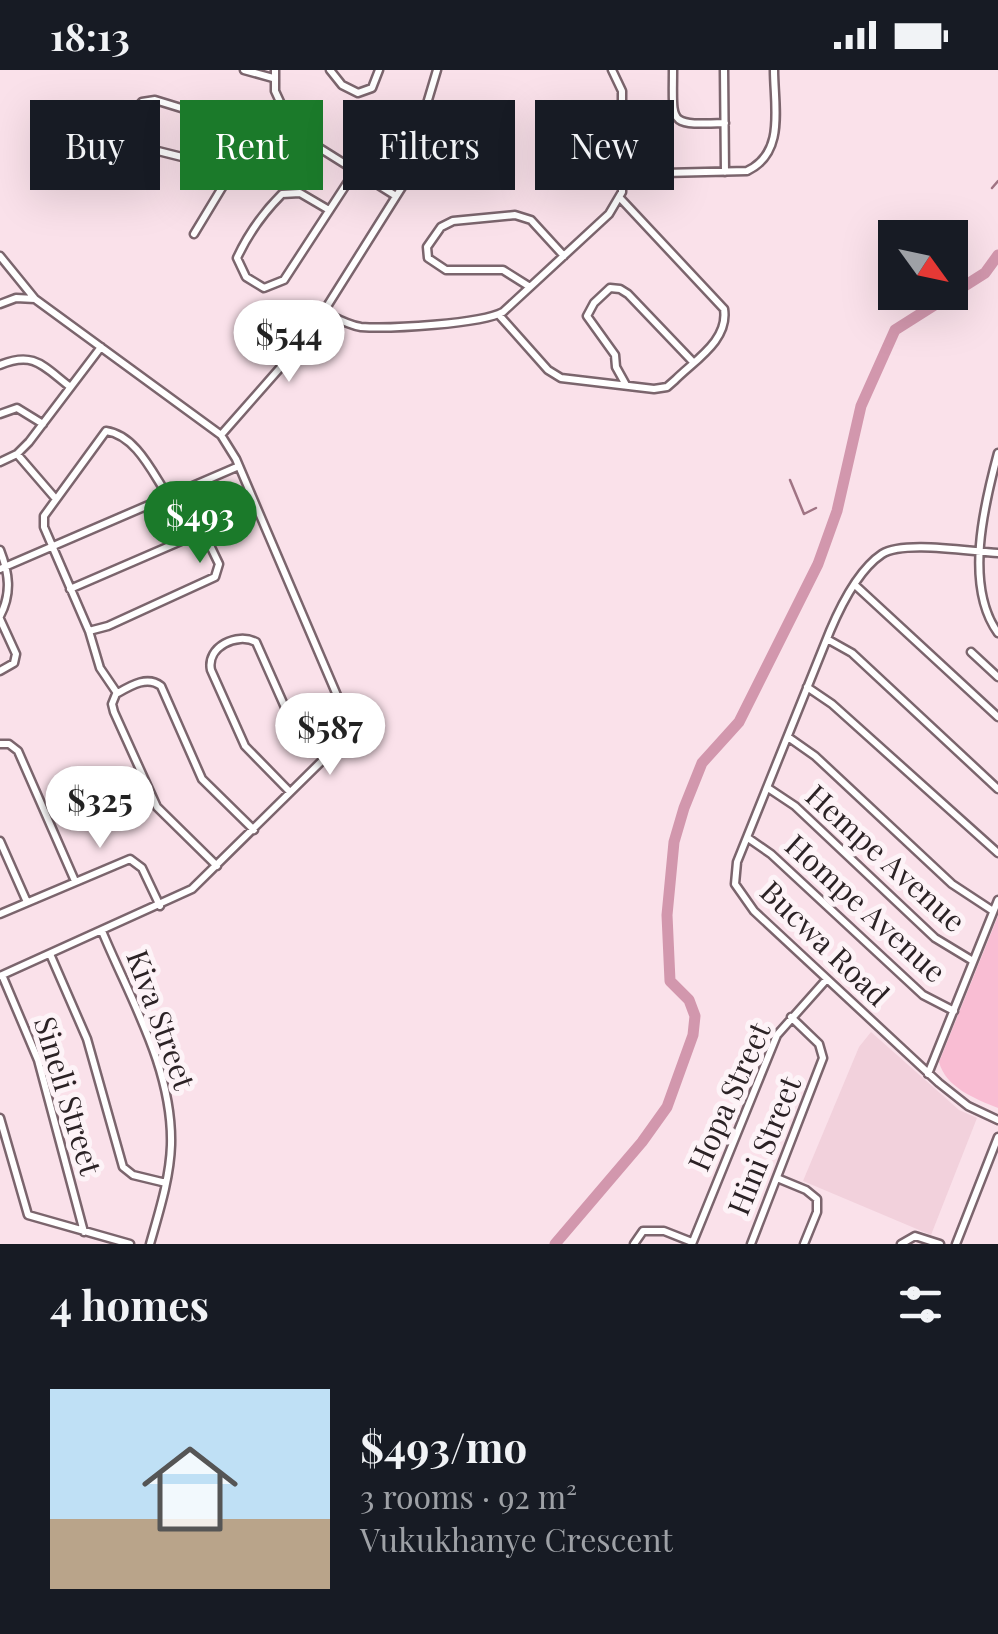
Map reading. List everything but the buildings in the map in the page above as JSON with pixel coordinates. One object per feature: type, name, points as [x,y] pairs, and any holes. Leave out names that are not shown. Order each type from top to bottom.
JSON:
[{"type":"street","points":[[244,70],[274,74],[282,100]]},
{"type":"street","points":[[330,70],[342,86],[358,92],[372,88],[379,70]]},
{"type":"street","points":[[221,434],[301,344],[396,196],[407,176],[437,70]]},
{"type":"street","points":[[612,70],[622,100]]},
{"type":"street","points":[[673,70],[673,114],[678,120],[686,124],[724,122]]},
{"type":"street","points":[[724,70],[725,172]]},
{"type":"street","points":[[674,173],[747,171],[771,150],[774,70]]},
{"type":"street","points":[[180,108],[150,100],[142,102],[134,112],[132,134],[144,146],[180,157]]},
{"type":"street","points":[[328,210],[300,194],[282,194],[242,246],[237,258],[242,273],[264,288],[278,285],[328,210],[343,188]]},
{"type":"street","points":[[194,234],[221,190]]},
{"type":"street","points":[[386,190],[396,196]]},
{"type":"street","points":[[324,312],[368,327],[463,322],[499,315],[621,199],[621,190]]},
{"type":"street","points":[[499,315],[555,376],[662,389],[693,362],[722,334],[726,322],[724,308],[621,199]]},
{"type":"street","points":[[530,288],[512,274],[495,268],[440,268],[428,258],[427,247],[441,227],[454,221],[515,215],[531,220],[564,256]]},
{"type":"street","points":[[0,256],[36,300],[221,434],[239,466],[346,711],[348,726],[327,756],[192,889],[1,976]]},
{"type":"street","points":[[626,385],[612,350],[587,316],[594,302],[610,288],[625,292],[693,362]]},
{"type":"street","points":[[0,304],[16,298],[36,300]]},
{"type":"street","points":[[0,462],[17,454],[101,347]]},
{"type":"street","points":[[0,365],[20,357],[32,359],[69,386]]},
{"type":"street","points":[[0,414],[17,408],[43,424]]},
{"type":"street","points":[[118,693],[100,668],[89,631],[44,523],[46,510],[106,431],[116,433],[139,453],[168,496]]},
{"type":"street","points":[[998,453],[989,487],[979,586],[998,633]]},
{"type":"street","points":[[17,454],[55,498]]},
{"type":"street","points":[[3,568],[239,466]]},
{"type":"street","points":[[70,589],[190,536],[206,537],[213,550],[220,568],[212,580],[89,631]]},
{"type":"street","name":"Bucwa Road","points":[[998,554],[899,548],[882,554],[855,585],[826,639],[735,872],[741,896],[826,980],[960,1101],[998,1120]]},
{"type":"street","points":[[0,550],[8,594],[0,617],[16,654],[14,662],[0,672]]},
{"type":"street","points":[[855,585],[998,717]]},
{"type":"street","points":[[987,611],[998,606]]},
{"type":"street","points":[[290,792],[245,746],[211,670],[213,652],[239,638],[256,642],[288,714],[327,756]]},
{"type":"street","points":[[826,639],[852,653],[998,789]]},
{"type":"street","points":[[971,652],[998,677]]},
{"type":"street","points":[[218,866],[157,807],[112,704],[118,693],[143,681],[151,680],[161,686],[202,779],[254,830]]},
{"type":"street","points":[[807,687],[832,704],[998,854]]},
{"type":"street","points":[[788,738],[815,756],[962,892],[993,911]]},
{"type":"street","points":[[0,744],[10,744],[18,751],[76,881]]},
{"type":"street","name":"Hempe Avenue","points":[[768,788],[795,806],[935,938],[974,962]]},
{"type":"street","name":"Hompe Avenue","points":[[748,838],[771,854],[924,995],[954,1010]]},
{"type":"street","points":[[0,841],[27,902]]},
{"type":"street","points":[[0,914],[133,860],[142,868],[160,906]]},
{"type":"street","points":[[928,1074],[998,900]]},
{"type":"street","name":"Kiva Street","points":[[102,931],[165,1085],[171,1147],[150,1244]]},
{"type":"street","points":[[50,954],[87,1039],[122,1167],[133,1176],[166,1184]]},
{"type":"street","name":"Sineli Street","points":[[1,976],[38,1060],[84,1232]]},
{"type":"street","name":"Hopa Street","points":[[692,1243],[773,1043],[790,1017],[826,980]]},
{"type":"street","name":"Hini Street","points":[[750,1244],[823,1058],[819,1044],[790,1017]]},
{"type":"street","points":[[0,1118],[28,1215],[130,1244]]},
{"type":"street","points":[[956,1244],[998,1138]]},
{"type":"street","points":[[777,1178],[806,1190],[816,1199],[817,1212],[804,1244]]},
{"type":"street","points":[[634,1244],[644,1231],[655,1229],[692,1243]]},
{"type":"street","points":[[901,1244],[915,1236],[940,1244]]},
{"type":"shaded area","points":[[998,916],[998,1108],[955,1086],[939,1062]]},
{"type":"shaded area","points":[[871,1032],[959,1110],[977,1118],[931,1235],[803,1181],[859,1047]]},
{"type":"waterway","points":[[992,188],[998,181]]},
{"type":"waterway","points":[[555,1244],[667,1107],[693,1035],[695,1016],[689,1000],[670,981],[667,915],[674,842],[702,763],[739,722],[818,564],[837,511],[861,406],[895,330],[985,273],[998,255]]},
{"type":"waterway","points":[[790,480],[804,514],[816,508]]}]
